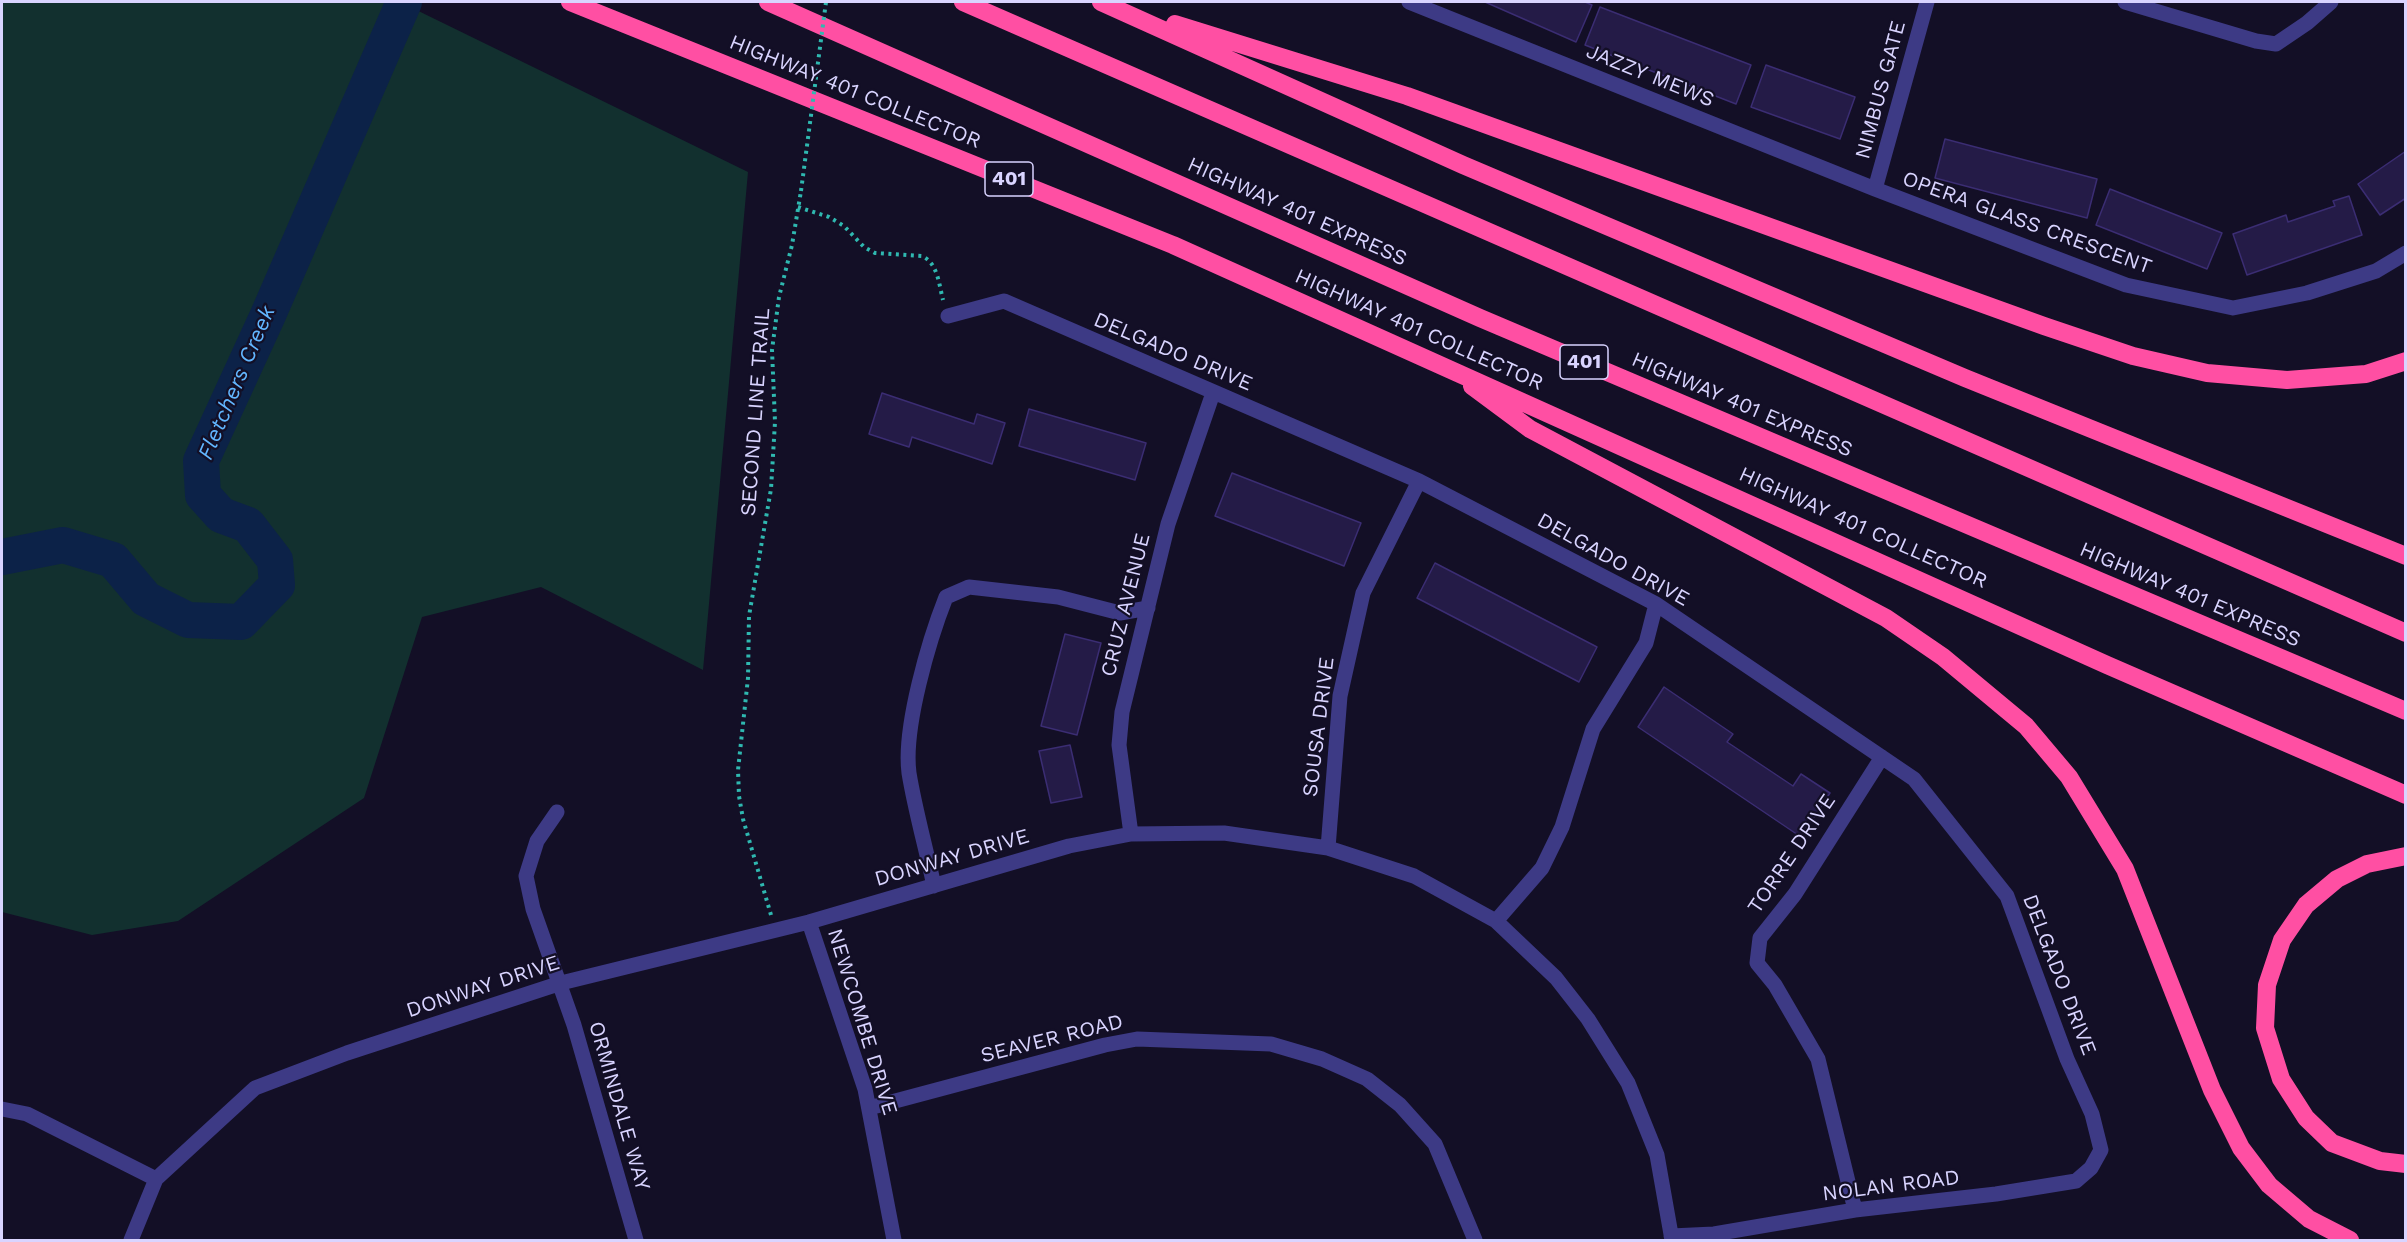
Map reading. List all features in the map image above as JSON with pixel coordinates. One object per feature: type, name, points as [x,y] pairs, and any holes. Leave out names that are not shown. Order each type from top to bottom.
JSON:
[{"type":"highway","name":"HIGHWAY 401 COLLECTOR","points":[[570,2],[1173,245],[2107,664],[2406,795]]},
{"type":"highway","name":"HIGHWAY 401 EXPRESS","points":[[768,2],[1480,318],[2406,711]]},
{"type":"highway","points":[[963,2],[2406,633]]},
{"type":"highway","points":[[1101,2],[1407,96],[2133,356],[2207,373],[2287,380],[2366,374],[2406,361]]},
{"type":"highway","points":[[1101,2],[1463,165],[1965,378],[2406,556]]},
{"type":"highway","points":[[1444,365],[1530,429],[1886,618],[1943,657],[2026,726],[2069,777],[2125,869],[2212,1090],[2241,1148],[2270,1185],[2301,1213],[2350,1240]]},
{"type":"highway","points":[[2406,856],[2367,864],[2337,879],[2306,905],[2282,940],[2278,951],[2267,985],[2265,1028],[2281,1079],[2306,1118],[2332,1143],[2380,1161],[2406,1164]]},
{"type":"street","name":"JAZZY MEWS","points":[[1409,2],[1875,189]]},
{"type":"street","name":"NIMBUS GATE","points":[[1875,189],[1927,2]]},
{"type":"street","points":[[2125,2],[2256,41],[2276,44],[2307,23],[2331,2]]},
{"type":"street","name":"OPERA GLASS CRESCENT","points":[[1875,189],[2126,285],[2233,308],[2307,293],[2336,284],[2376,271],[2406,253]]},
{"type":"street","name":"DELGADO DRIVE","points":[[948,316],[1004,301],[1419,481],[1656,604],[1914,778],[2007,896],[2067,1059],[2092,1114],[2101,1150]]},
{"type":"street","name":"CRUZ AVENUE","points":[[1131,834],[1119,746],[1122,712],[1168,524],[1213,393]]},
{"type":"street","name":"SOUSA DRIVE","points":[[1328,848],[1340,696],[1364,593],[1419,481]]},
{"type":"street","points":[[934,886],[909,771],[914,715],[931,635],[946,597],[969,587],[1058,597],[1120,613],[1148,608]]},
{"type":"street","points":[[1496,921],[1542,868],[1562,827],[1593,729],[1646,643],[1656,604]]},
{"type":"street","name":"TORRE DRIVE","points":[[1855,1210],[1818,1059],[1775,985],[1757,963],[1760,938],[1795,894],[1882,757]]},
{"type":"street","name":"ORMINDALE WAY","points":[[557,812],[537,841],[526,876],[533,909],[561,983],[636,1240]]},
{"type":"street","name":"DONWAY DRIVE","points":[[131,1240],[156,1179],[255,1088],[347,1053],[561,983],[808,922],[1069,846],[1131,834],[1224,833],[1328,848],[1414,876],[1496,921],[1556,978],[1588,1019],[1628,1083],[1657,1155],[1672,1238]]},
{"type":"street","name":"NEWCOMBE DRIVE","points":[[808,922],[865,1089],[894,1240]]},
{"type":"street","name":"SEAVER ROAD","points":[[869,1108],[1105,1045],[1137,1039],[1271,1044],[1322,1059],[1367,1079],[1400,1105],[1436,1144],[1475,1240]]},
{"type":"street","points":[[2,1108],[27,1114],[156,1179]]},
{"type":"street","name":"NOLAN ROAD","points":[[1672,1238],[1855,1210],[1996,1194],[2076,1181],[2091,1168],[2101,1150]]},
{"type":"path","name":"SECOND LINE TRAIL","points":[[776,929],[743,819],[738,770],[748,678],[749,616],[771,489],[775,422],[772,350],[779,297],[801,191],[826,2]]},
{"type":"path","points":[[798,207],[829,217],[875,253],[922,256],[929,260],[934,266],[948,316]]},
{"type":"green space","points":[[2,2],[400,2],[748,172],[703,670],[541,587],[422,617],[364,798],[178,921],[92,935],[2,912]]},
{"type":"building","points":[[1485,2],[1585,2],[1592,5],[1576,42]]},
{"type":"building","points":[[1600,7],[1751,65],[1736,104],[1585,45]]},
{"type":"building","points":[[1766,65],[1855,97],[1840,139],[1751,107]]},
{"type":"building","points":[[1945,139],[2097,179],[2087,218],[1935,178]]},
{"type":"building","points":[[2406,151],[2406,198],[2380,215],[2358,184]]},
{"type":"building","points":[[2110,189],[2222,233],[2207,269],[2096,225]]},
{"type":"building","points":[[2349,196],[2362,235],[2247,275],[2233,234],[2286,215],[2288,222],[2335,206],[2333,201]]},
{"type":"building","points":[[882,393],[974,424],[977,414],[1005,423],[992,464],[912,437],[909,447],[869,434]]},
{"type":"building","points":[[1029,409],[1146,443],[1135,480],[1019,446]]},
{"type":"building","points":[[1232,473],[1361,523],[1344,566],[1215,516]]},
{"type":"building","points":[[1435,563],[1597,647],[1579,682],[1417,598]]},
{"type":"building","points":[[1065,634],[1101,643],[1077,735],[1041,726]]},
{"type":"building","points":[[1664,687],[1733,734],[1727,742],[1793,786],[1801,774],[1830,793],[1801,837],[1638,727]]},
{"type":"building","points":[[1070,745],[1082,797],[1051,803],[1039,751]]},
{"type":"waterway","name":"Fletchers Creek","points":[[2,557],[63,545],[113,560],[146,599],[188,620],[241,622],[277,585],[275,560],[248,525],[221,515],[203,495],[201,461],[268,315],[404,2]]}]
